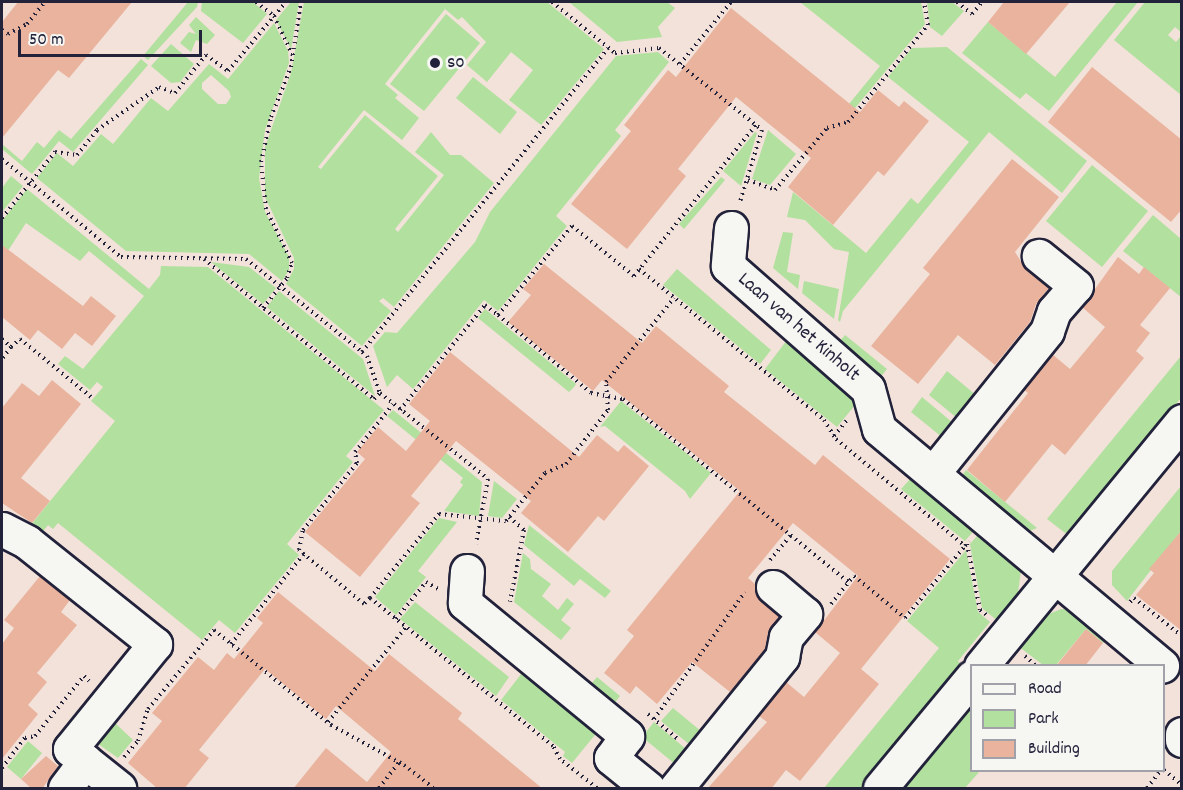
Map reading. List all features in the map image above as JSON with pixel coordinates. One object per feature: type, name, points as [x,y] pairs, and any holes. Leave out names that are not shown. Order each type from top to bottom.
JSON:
[{"type":"street","name":"Laan van het Kinholt","points":[[731,228],[728,266],[868,389],[879,429],[1056,574],[1161,664]]},
{"type":"street","points":[[933,473],[1047,331],[1054,311],[1076,286],[1040,256]]},
{"type":"street","points":[[983,664],[1182,421]]},
{"type":"street","points":[[2,529],[27,542],[155,644],[70,749],[103,776]]},
{"type":"street","points":[[676,789],[782,657],[786,637],[805,614],[763,579]]},
{"type":"street","points":[[467,580],[465,603],[627,736],[611,758],[648,789]]},
{"type":"street","name":"Laan van het Kinholt","points":[[1165,668],[1182,682]]},
{"type":"street","points":[[880,789],[970,679]]},
{"type":"street","points":[[1182,734],[1182,740]]},
{"type":"street","points":[[65,789],[103,776]]},
{"type":"path","points":[[2,30],[8,34],[27,24],[45,2]]},
{"type":"path","points":[[256,2],[274,16],[293,56]]},
{"type":"path","points":[[2,218],[55,152],[77,155],[97,130],[159,87],[175,93],[206,55],[228,71],[286,2]]},
{"type":"path","points":[[263,308],[291,272],[291,256],[266,209],[261,162],[268,128],[293,56],[302,2]]},
{"type":"path","points":[[552,2],[615,53],[659,48],[762,130],[731,228]]},
{"type":"path","points":[[680,64],[731,2]]},
{"type":"path","points":[[747,180],[775,190],[827,128],[848,122],[928,25],[924,2]]},
{"type":"path","points":[[957,2],[972,14],[982,2]]},
{"type":"path","points":[[362,352],[608,48]]},
{"type":"path","points":[[498,315],[572,226],[634,276],[756,125]]},
{"type":"path","points":[[2,159],[121,257],[246,259],[362,352],[380,393],[488,479],[483,520],[467,580],[436,589],[426,582],[396,619]]},
{"type":"path","points":[[203,258],[374,399],[380,393]]},
{"type":"path","points":[[639,269],[824,420],[836,439],[966,545],[980,610],[995,622]]},
{"type":"path","points":[[393,404],[355,452],[357,463],[303,530],[299,550],[364,604],[439,514],[506,521],[545,473],[566,464],[608,410],[606,382],[674,298]]},
{"type":"path","points":[[400,410],[485,305],[591,393],[623,399],[848,582]]},
{"type":"path","points":[[2,339],[11,347]]},
{"type":"path","points":[[2,359],[20,339],[91,397]]},
{"type":"path","points":[[509,517],[524,530],[510,603],[519,610]]},
{"type":"path","points":[[803,616],[817,620],[854,576],[906,618],[987,518]]},
{"type":"path","points":[[653,719],[763,579],[791,535]]},
{"type":"path","points":[[231,644],[303,554]]},
{"type":"path","points":[[370,598],[553,746],[560,759],[597,789]]},
{"type":"path","points":[[328,722],[406,627]]},
{"type":"path","points":[[103,776],[138,741],[148,709],[214,630],[328,722],[399,762],[433,789]]},
{"type":"path","points":[[2,768],[25,738],[35,736],[84,676],[111,699]]},
{"type":"path","points":[[639,707],[701,757]]},
{"type":"path","points":[[380,789],[399,762]]},
{"type":"path","points":[[1146,789],[1160,772]]},
{"type":"path","points":[[1165,772],[1182,785]]},
{"type":"green space","points":[[188,2],[198,2],[197,7],[148,60],[143,56]]},
{"type":"green space","points":[[202,2],[253,2],[267,14],[243,43],[201,11]]},
{"type":"green space","points":[[291,2],[299,2],[291,49],[276,20]]},
{"type":"green space","points":[[304,2],[547,2],[604,49],[541,125],[509,100],[533,70],[511,52],[487,82],[467,65],[486,42],[462,17],[458,20],[445,9],[385,84],[398,95],[395,98],[419,118],[402,140],[364,110],[318,167],[321,169],[365,115],[438,176],[395,229],[398,232],[444,175],[415,152],[431,132],[450,155],[461,155],[494,183],[394,307],[383,298],[379,301],[391,311],[362,346],[286,284],[294,269],[294,258],[265,197],[265,147],[291,73]]},
{"type":"green space","points":[[569,2],[667,2],[675,8],[658,27],[662,37],[617,42]]},
{"type":"green space","points":[[800,2],[921,2],[925,24],[845,120],[840,115],[880,66]]},
{"type":"green space","points":[[927,2],[952,2],[964,11],[942,36],[930,27]]},
{"type":"green space","points":[[1117,2],[1138,2],[1049,111],[1026,93],[1020,99],[962,53],[988,22],[1055,77]]},
{"type":"green space","points":[[1145,2],[1181,2],[1181,32],[1175,27],[1168,35],[1176,42],[1181,36],[1181,95],[1114,40]]},
{"type":"green space","name":"so","points":[[446,14],[480,43],[424,111],[390,84]]},
{"type":"green space","points":[[196,17],[215,35],[207,44],[196,40],[191,52],[180,43],[189,32],[196,34],[189,25]]},
{"type":"green space","points":[[274,23],[288,51],[289,63],[265,130],[259,178],[265,212],[289,257],[289,270],[282,281],[249,254],[126,251],[37,178],[57,153],[73,166],[101,134],[113,144],[151,98],[168,111],[209,64],[228,79]],"holes":[[[211,75],[229,91],[231,97],[226,104],[218,104],[202,89],[202,83]]]},
{"type":"green space","points":[[171,44],[194,64],[180,82],[171,83],[151,66]]},
{"type":"green space","points":[[947,47],[1087,161],[1062,193],[989,132],[843,311],[840,322],[838,320],[849,252],[834,249],[805,220],[787,217],[793,192],[866,253],[911,198],[918,204],[969,142],[888,77],[912,48]]},
{"type":"green space","points":[[658,52],[669,62],[615,130],[621,136],[556,216],[567,226],[498,311],[484,300],[413,389],[397,375],[387,387],[373,346],[385,332],[397,333],[475,242],[490,212],[616,56]]},
{"type":"green space","points":[[141,59],[148,65],[73,152],[59,141],[32,174],[2,149],[2,144],[22,161],[37,142],[44,148],[59,130],[71,139]]},
{"type":"green space","points":[[473,77],[517,112],[500,134],[456,98]]},
{"type":"green space","points":[[768,130],[796,154],[770,185],[752,179]]},
{"type":"green space","points":[[755,132],[757,133],[741,186],[723,171]]},
{"type":"green space","points":[[1092,165],[1148,211],[1102,267],[1046,221]]},
{"type":"green space","points":[[11,176],[23,186],[2,212],[2,188]]},
{"type":"green space","points":[[721,177],[725,180],[684,229],[679,224]]},
{"type":"green space","points":[[27,189],[149,289],[160,275],[161,266],[208,267],[384,410],[346,456],[353,462],[287,544],[299,555],[235,633],[219,620],[202,640],[58,523],[53,529],[48,525],[41,534],[30,526],[115,421],[91,401],[103,387],[97,382],[90,390],[58,364],[65,356],[83,369],[144,296],[89,251],[80,261],[26,223],[2,260],[2,221]]},
{"type":"green space","points":[[1153,215],[1181,239],[1181,297],[1123,251]]},
{"type":"green space","points":[[783,232],[793,233],[787,272],[800,275],[798,289],[773,268]]},
{"type":"green space","points":[[211,262],[249,267],[276,288],[263,304]]},
{"type":"green space","points":[[677,269],[771,350],[760,364],[663,285]]},
{"type":"green space","points":[[804,281],[839,289],[834,319],[802,293]]},
{"type":"green space","points":[[279,291],[363,359],[375,396],[267,307]]},
{"type":"green space","points":[[485,309],[576,384],[574,387],[569,392],[478,318]]},
{"type":"green space","points":[[845,335],[887,369],[876,383],[833,349]]},
{"type":"green space","points":[[787,340],[860,399],[837,427],[765,369]]},
{"type":"green space","points":[[1181,356],[1181,398],[1069,536],[1047,519]]},
{"type":"green space","points":[[947,371],[982,400],[963,423],[929,395]]},
{"type":"green space","points":[[922,397],[959,428],[948,442],[911,412]]},
{"type":"green space","points":[[621,401],[711,473],[690,499],[685,491],[605,426],[600,427]]},
{"type":"green space","points":[[393,410],[482,482],[479,516],[444,511],[463,485],[460,482],[463,478],[387,416]]},
{"type":"green space","points":[[966,470],[1037,528],[1027,532],[961,477]]},
{"type":"green space","points":[[914,475],[977,527],[965,541],[901,489]]},
{"type":"green space","points":[[494,481],[517,499],[502,518],[488,516]]},
{"type":"green space","points":[[1181,486],[1181,531],[1127,601],[1112,585],[1112,571]]},
{"type":"green space","points":[[439,518],[457,522],[418,571],[426,577],[396,615],[375,597]]},
{"type":"green space","points":[[529,525],[611,591],[605,598],[580,579],[574,586],[524,545]]},
{"type":"green space","points":[[982,530],[1018,564],[1021,571],[1017,599],[999,622],[982,608],[970,544]]},
{"type":"green space","points":[[966,550],[978,612],[990,622],[958,661],[963,667],[864,788],[824,788],[939,648],[907,621]]},
{"type":"green space","points":[[523,553],[530,559],[531,569],[551,584],[542,596],[558,610],[567,598],[574,604],[561,620],[571,628],[561,640],[514,602]]},
{"type":"green space","points":[[415,602],[509,677],[496,696],[400,619]]},
{"type":"green space","points":[[1061,609],[1073,610],[1106,641],[1103,643],[1086,629],[1057,664],[1042,664],[1018,646],[1044,616]]},
{"type":"green space","points":[[525,669],[599,730],[572,763],[563,756],[565,752],[501,700]]},
{"type":"green space","points":[[597,677],[620,696],[609,710],[586,690]]},
{"type":"green space","points":[[970,704],[970,772],[979,772],[965,788],[901,788]]},
{"type":"green space","points":[[673,708],[707,736],[696,750],[661,721]]},
{"type":"green space","points":[[112,720],[133,740],[118,758],[94,741]]},
{"type":"green space","points":[[654,722],[693,755],[681,769],[642,737]]},
{"type":"green space","points":[[28,741],[42,753],[21,779],[7,767]]},
{"type":"building","points":[[18,2],[132,2],[69,78],[58,70],[2,138],[2,22]]},
{"type":"building","points":[[1004,2],[1070,2],[1026,54],[988,22]]},
{"type":"building","points":[[731,8],[860,112],[878,90],[899,107],[904,101],[929,121],[884,176],[878,171],[833,225],[788,187],[811,158],[736,97],[678,169],[686,176],[627,249],[571,204],[631,131],[624,125],[668,70],[676,77]]},
{"type":"building","points":[[1092,67],[1182,140],[1182,209],[1171,222],[1048,122]]},
{"type":"building","points":[[1012,159],[1059,197],[1015,252],[1027,271],[1049,288],[1036,304],[1030,322],[995,365],[958,335],[918,384],[871,346],[930,274],[923,268]]},
{"type":"building","points":[[2,245],[83,306],[91,296],[116,316],[92,346],[75,333],[62,349],[38,330],[30,340],[2,317]]},
{"type":"building","points":[[1118,257],[1139,274],[1144,267],[1170,288],[1140,325],[1150,333],[1136,351],[1144,358],[1065,455],[1052,444],[1005,502],[967,470],[1028,393],[1024,390],[1052,354],[1070,369],[1105,327],[1082,307]]},
{"type":"building","points":[[544,264],[642,343],[656,326],[729,386],[724,392],[815,465],[823,455],[950,559],[861,669],[879,684],[800,781],[786,770],[771,789],[707,789],[767,722],[759,716],[786,682],[804,697],[840,653],[815,632],[858,576],[793,523],[748,578],[755,584],[761,601],[779,616],[768,633],[765,649],[730,692],[692,662],[657,704],[636,686],[630,694],[604,673],[634,636],[627,630],[740,491],[602,380],[593,391],[508,322],[531,295],[523,289]]},
{"type":"building","points":[[450,352],[579,457],[597,435],[618,452],[624,445],[649,466],[604,521],[598,516],[568,552],[521,513],[531,501],[456,441],[411,496],[420,503],[360,577],[305,532],[365,459],[357,452],[378,427],[406,451],[430,421],[409,404]]},
{"type":"building","points":[[52,380],[81,404],[21,478],[50,501],[32,523],[2,503],[2,408],[22,383],[39,396]]},
{"type":"building","points":[[1182,530],[1182,631],[1136,595],[1154,573],[1149,569]]},
{"type":"building","points":[[40,576],[70,600],[61,612],[77,625],[37,673],[47,682],[28,705],[38,714],[2,759],[2,644],[14,628],[4,620]]},
{"type":"building","points":[[278,592],[375,671],[389,654],[462,713],[458,719],[543,789],[293,789],[326,748],[367,782],[391,752],[336,706],[326,719],[265,669],[199,750],[209,758],[184,789],[158,789],[128,763],[162,721],[152,713],[198,657],[214,670],[227,653],[234,659],[263,623],[257,618]]},
{"type":"building","points":[[1086,629],[1103,643],[1087,664],[1058,664]]},
{"type":"building","points":[[46,756],[58,766],[42,789],[32,789],[21,779]]},
{"type":"place","name":"so","points":[[435,63]]}]
